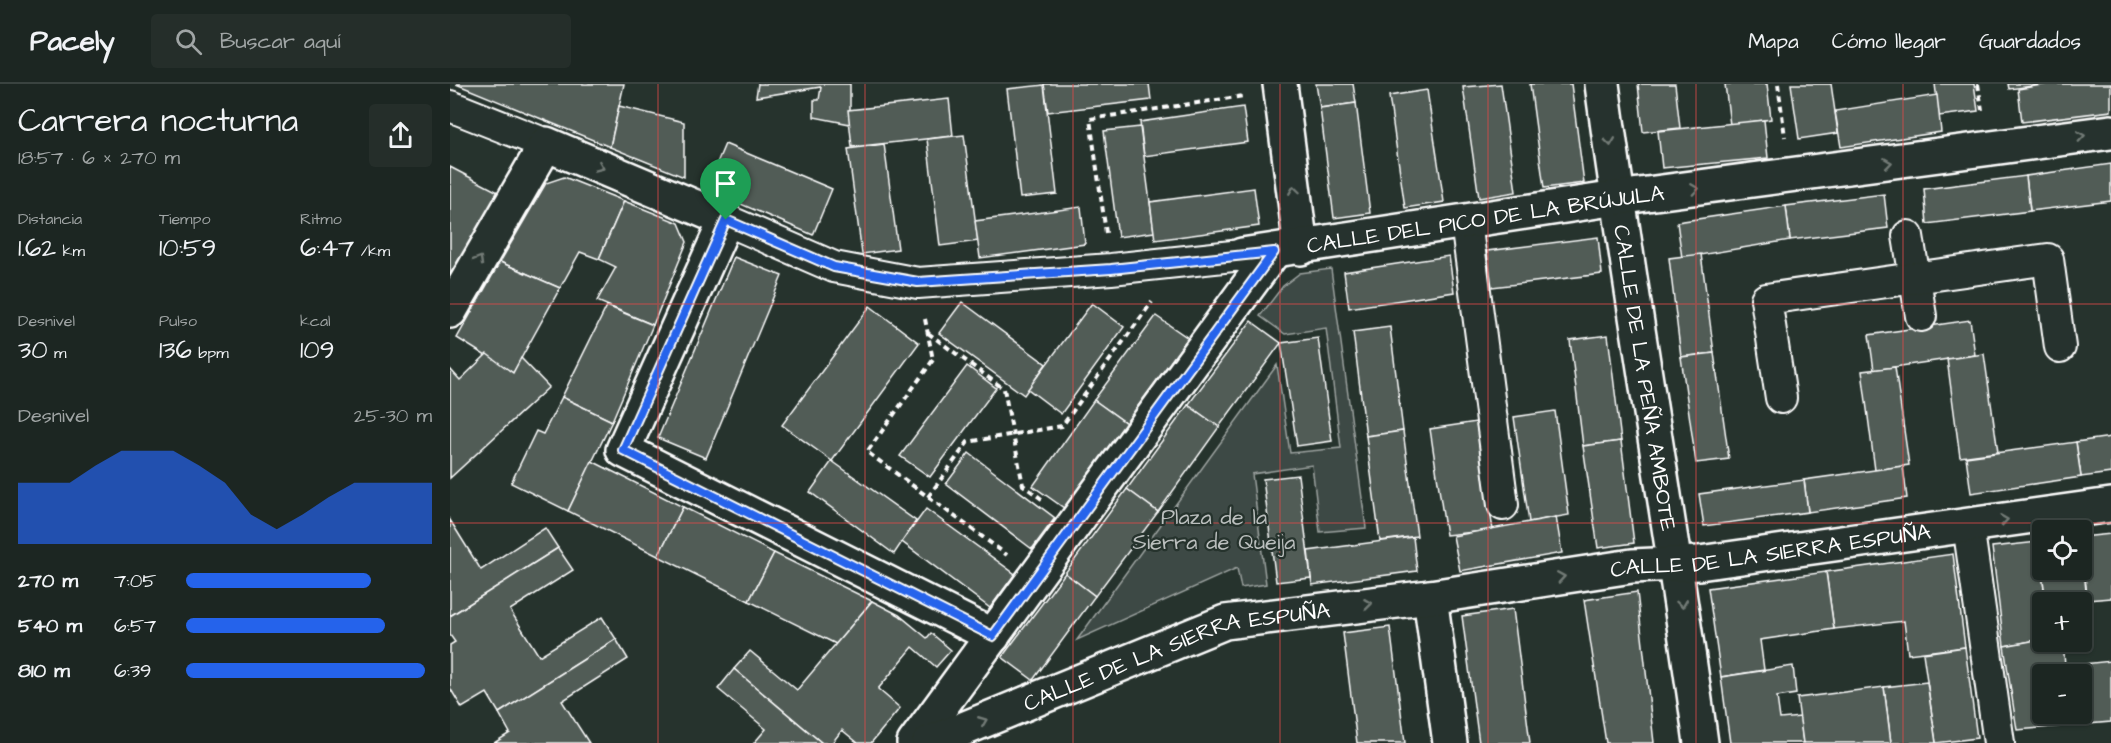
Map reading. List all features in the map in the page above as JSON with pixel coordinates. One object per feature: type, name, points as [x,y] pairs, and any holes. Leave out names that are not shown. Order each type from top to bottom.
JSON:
[{"type":"street","name":"CALLE DE LA PEÑA AMBOTE","points":[[1602,84],[1617,198],[1677,564],[1701,743]]},
{"type":"street","points":[[914,743],[1272,252],[1280,87]]},
{"type":"street","points":[[450,106],[726,220],[623,450],[993,636]]},
{"type":"street","name":"CALLE DEL PICO DE LA BRÚJULA","points":[[726,220],[834,267],[918,282],[1111,269],[1272,252],[1617,198],[2111,132]]},
{"type":"street","points":[[450,311],[546,144]]},
{"type":"street","points":[[1466,222],[1503,505]]},
{"type":"street","points":[[1908,236],[1921,316]]},
{"type":"street","points":[[1781,398],[1766,299],[2048,259],[2060,347]]},
{"type":"street","name":"CALLE DE LA SIERRA ESPUÑA","points":[[929,743],[1225,622],[1430,597],[1632,566],[1699,563],[2111,505]]},
{"type":"street","points":[[1968,525],[1999,743]]},
{"type":"street","points":[[1430,597],[1450,743]]},
{"type":"path","points":[[1778,84],[1786,148]]},
{"type":"path","points":[[1978,84],[1983,119]]},
{"type":"path","points":[[1111,269],[1090,119],[1280,87]]},
{"type":"path","points":[[928,497],[968,442],[1062,426],[1180,262]]},
{"type":"path","points":[[918,282],[933,360],[867,452],[1036,576]]},
{"type":"path","points":[[928,333],[1004,389],[1023,485],[1074,525]]},
{"type":"green space","name":"Plaza de la Sierra de Queija","points":[[1331,269],[1366,528],[1320,532],[1312,465],[1252,474],[1266,584],[1241,588],[1237,568],[1077,640],[1277,365],[1290,453],[1341,448],[1326,328],[1285,334],[1260,316],[1283,286],[1300,273]]},
{"type":"building","points":[[456,84],[624,84],[610,147]]},
{"type":"building","points":[[758,84],[850,84],[850,124],[814,117],[814,100],[819,100],[821,87],[756,97]]},
{"type":"building","points":[[1044,84],[1149,84],[1151,100],[1048,112]]},
{"type":"building","points":[[1316,84],[1353,84],[1356,103],[1320,108]]},
{"type":"building","points":[[1501,84],[1516,192],[1479,198],[1463,87]]},
{"type":"building","points":[[1530,84],[1571,84],[1584,183],[1544,188]]},
{"type":"building","points":[[1638,84],[1675,84],[1680,128],[1643,132]]},
{"type":"building","points":[[1725,84],[1767,84],[1771,119],[1730,125]]},
{"type":"building","points":[[1791,84],[1831,84],[1838,133],[1799,139]]},
{"type":"building","points":[[1935,84],[1974,84],[1978,111],[1939,116]]},
{"type":"building","points":[[2008,84],[2041,84],[2041,85],[2009,89]]},
{"type":"building","points":[[2048,84],[2111,84],[2111,111],[2022,122],[2018,89]]},
{"type":"building","points":[[1044,85],[1057,194],[1020,198],[1007,89]]},
{"type":"building","points":[[1427,90],[1444,202],[1405,208],[1389,96]]},
{"type":"building","points":[[1937,95],[1941,132],[1841,147],[1835,111]]},
{"type":"building","points":[[949,99],[953,136],[852,147],[848,110]]},
{"type":"building","points":[[1356,103],[1370,213],[1334,218],[1320,108]]},
{"type":"building","points":[[619,106],[684,122],[684,177],[610,147]]},
{"type":"building","points":[[1243,107],[1248,142],[1144,156],[1140,122]]},
{"type":"building","points":[[1764,120],[1768,158],[1662,168],[1658,131]]},
{"type":"building","points":[[1140,127],[1154,232],[1118,237],[1104,131]]},
{"type":"building","points":[[964,135],[978,241],[940,246],[927,139]]},
{"type":"building","points":[[725,144],[832,189],[813,235],[706,189]]},
{"type":"building","points":[[884,144],[898,249],[862,254],[848,149]]},
{"type":"building","points":[[2111,164],[2111,201],[2030,211],[2026,176]]},
{"type":"building","points":[[450,167],[500,193],[450,277]]},
{"type":"building","points":[[2026,176],[2030,211],[1927,224],[1924,189]]},
{"type":"building","points":[[564,177],[624,201],[599,259],[580,252],[560,288],[500,262],[546,183]]},
{"type":"building","points":[[1254,188],[1259,226],[1155,240],[1150,202]]},
{"type":"building","points":[[1884,194],[1888,228],[1790,240],[1786,206]]},
{"type":"building","points":[[624,201],[679,223],[687,242],[653,325],[597,301],[616,267],[599,259]]},
{"type":"building","points":[[1786,206],[1790,240],[1682,258],[1677,222]]},
{"type":"building","points":[[1081,207],[1085,244],[980,258],[975,221]]},
{"type":"building","points":[[1598,237],[1602,274],[1492,287],[1487,251]]},
{"type":"building","points":[[1701,254],[1714,353],[1681,357],[1669,258]]},
{"type":"building","points":[[1449,256],[1454,292],[1349,308],[1344,272]]},
{"type":"building","points":[[734,257],[782,276],[706,458],[658,438]]},
{"type":"building","points":[[500,262],[560,288],[513,373],[457,338]]},
{"type":"building","points":[[962,302],[1046,364],[1024,395],[939,333]]},
{"type":"building","points":[[1092,303],[1124,327],[1061,414],[1028,389]]},
{"type":"building","points":[[607,306],[653,325],[612,421],[562,397]]},
{"type":"building","points":[[870,306],[919,343],[832,461],[782,425]]},
{"type":"building","points":[[1156,316],[1188,338],[1126,423],[1094,400]]},
{"type":"building","points":[[1970,320],[1975,355],[1874,370],[1869,335]]},
{"type":"building","points":[[1251,321],[1281,343],[1219,427],[1188,405]]},
{"type":"building","points":[[1390,327],[1403,431],[1366,436],[1353,332]]},
{"type":"building","points":[[1608,335],[1621,441],[1583,446],[1570,340]]},
{"type":"building","points":[[1318,338],[1332,441],[1297,446],[1281,343]]},
{"type":"building","points":[[1714,353],[1729,459],[1696,463],[1681,357]]},
{"type":"building","points":[[487,354],[513,373],[521,358],[549,387],[450,478],[450,369],[460,380]]},
{"type":"building","points":[[1984,354],[1998,452],[1960,457],[1947,359]]},
{"type":"building","points":[[967,366],[996,388],[930,477],[900,456]]},
{"type":"building","points":[[1895,367],[1909,465],[1875,470],[1862,371]]},
{"type":"building","points":[[562,397],[612,421],[568,511],[511,483],[536,431],[543,434]]},
{"type":"building","points":[[1094,400],[1126,423],[1064,508],[1033,486]]},
{"type":"building","points":[[1188,405],[1219,427],[1158,512],[1127,489]]},
{"type":"building","points":[[1555,411],[1569,515],[1529,522],[1514,417]]},
{"type":"building","points":[[1476,422],[1493,530],[1446,535],[1430,429]]},
{"type":"building","points":[[1403,431],[1417,536],[1380,541],[1366,436]]},
{"type":"building","points":[[2111,437],[2111,473],[2081,477],[2076,442]]},
{"type":"building","points":[[1621,441],[1634,543],[1598,548],[1583,446]]},
{"type":"building","points":[[2076,442],[2081,477],[1971,493],[1966,457]]},
{"type":"building","points":[[969,453],[1055,518],[1032,549],[946,484]]},
{"type":"building","points":[[592,461],[683,507],[658,556],[568,511]]},
{"type":"building","points":[[832,461],[916,521],[894,554],[810,492]]},
{"type":"building","points":[[1903,466],[1907,498],[1808,512],[1804,480]]},
{"type":"building","points":[[1298,475],[1311,578],[1276,582],[1263,479]]},
{"type":"building","points":[[1804,480],[1808,512],[1704,526],[1699,494]]},
{"type":"building","points":[[1127,489],[1158,512],[1095,596],[1065,573]]},
{"type":"building","points":[[683,507],[774,553],[749,601],[658,556]]},
{"type":"building","points":[[926,509],[1015,574],[990,608],[902,542]]},
{"type":"building","points":[[1556,517],[1562,553],[1460,571],[1453,536]]},
{"type":"building","points":[[450,520],[481,570],[545,528],[558,548],[450,616]]},
{"type":"building","points":[[2111,534],[2111,598],[2092,600],[2092,592],[2086,592],[2085,580],[2092,580],[2092,536]]},
{"type":"building","points":[[1413,537],[1417,571],[1312,585],[1308,551]]},
{"type":"building","points":[[2032,543],[2032,580],[2043,580],[2045,592],[2032,592],[2032,641],[2004,646],[1992,547]]},
{"type":"building","points":[[558,548],[573,570],[510,610],[539,656],[602,617],[616,639],[499,713],[487,693],[462,708],[450,688],[450,645],[455,642],[450,635],[450,616]]},
{"type":"building","points":[[774,553],[872,601],[836,644],[749,601]]},
{"type":"building","points":[[1953,554],[1965,647],[1908,654],[1904,621],[1834,629],[1826,572]]},
{"type":"building","points":[[1826,572],[1834,629],[1760,640],[1764,670],[1721,677],[1708,588]]},
{"type":"building","points":[[1065,573],[1095,596],[1033,680],[1002,657]]},
{"type":"building","points":[[2043,580],[2085,580],[2086,592],[2045,592]]},
{"type":"building","points":[[1637,592],[1654,743],[1606,743],[1584,600]]},
{"type":"building","points":[[872,601],[899,615],[927,638],[931,633],[951,650],[936,667],[913,647],[878,689],[900,708],[871,743],[858,743],[842,730],[832,743],[822,743],[734,669],[750,651],[797,690]]},
{"type":"building","points":[[1513,609],[1530,743],[1479,743],[1462,616]]},
{"type":"building","points":[[1390,627],[1405,743],[1357,743],[1343,633]]},
{"type":"building","points":[[616,639],[628,659],[562,701],[589,743],[494,743],[510,733],[499,713]]},
{"type":"building","points":[[2032,641],[2032,652],[2064,652],[2065,664],[2032,664],[2032,724],[2088,724],[2017,730],[2004,646]]},
{"type":"building","points":[[1965,647],[1977,738],[1936,743],[1923,653]]},
{"type":"building","points":[[2111,661],[2111,722],[2092,724],[2092,664],[2083,664]]},
{"type":"building","points":[[1793,666],[1796,694],[1777,697],[1780,719],[1800,717],[1803,743],[1730,743],[1721,677]]},
{"type":"building","points":[[734,669],[822,743],[754,743],[766,729],[718,689]]},
{"type":"building","points":[[1927,682],[1936,743],[1891,743],[1884,687]]},
{"type":"building","points":[[1884,687],[1891,743],[1803,743],[1797,698]]},
{"type":"route","points":[[726,220],[834,267],[918,282],[1111,269],[1274,252],[993,636],[623,450],[726,220]]}]
